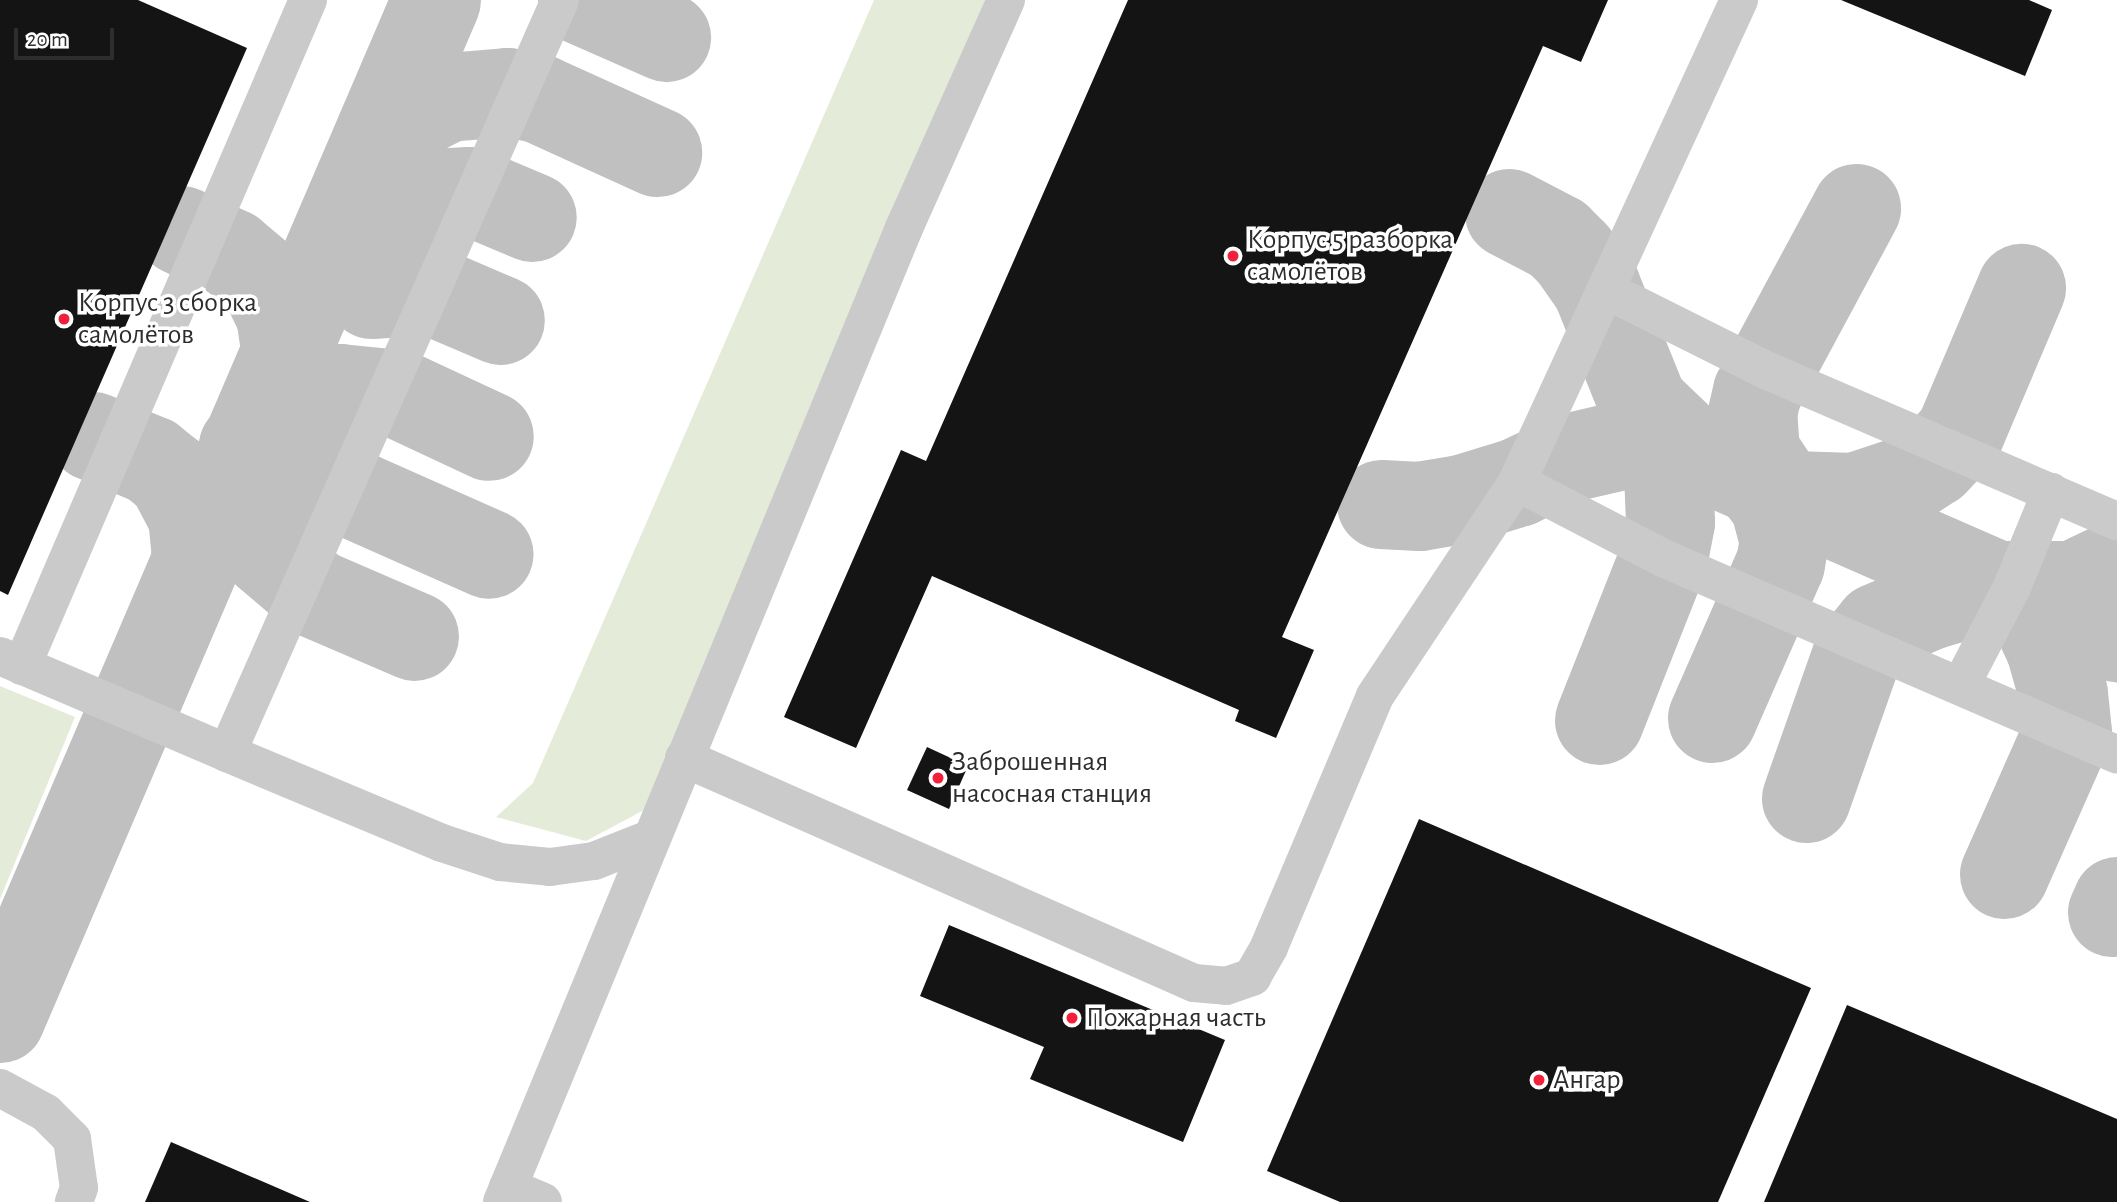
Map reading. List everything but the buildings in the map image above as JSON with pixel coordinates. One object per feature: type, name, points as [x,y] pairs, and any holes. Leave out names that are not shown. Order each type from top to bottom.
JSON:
[{"type":"lane","points":[[308,0],[11,661],[442,843],[500,862],[550,867],[594,861],[652,838]]},
{"type":"lane","points":[[227,753],[560,0]]},
{"type":"lane","points":[[543,1202],[505,1195],[904,228],[1006,0]]},
{"type":"lane","points":[[684,758],[1194,983],[1226,986],[1252,977],[1269,947],[1375,696],[1517,482],[1739,0]]},
{"type":"lane","points":[[1605,290],[1768,370],[2117,521]]},
{"type":"lane","points":[[1517,482],[1663,558],[2117,754]]},
{"type":"lane","points":[[1961,685],[2012,587],[2051,492]]},
{"type":"lane","points":[[0,1088],[47,1113],[72,1139],[79,1188],[74,1202]]},
{"type":"green space","points":[[874,0],[987,0],[644,810],[586,841],[496,817],[533,783]]},
{"type":"green space","points":[[0,686],[75,717],[0,899]]},
{"type":"taxiway","points":[[0,1018],[436,0]]},
{"type":"taxiway","points":[[582,0],[666,37]]},
{"type":"taxiway","points":[[430,290],[386,235],[373,153],[420,111],[447,97],[507,92],[538,98],[657,152]]},
{"type":"taxiway","points":[[336,245],[354,223],[408,194],[470,191],[532,217]]},
{"type":"taxiway","points":[[1781,491],[1755,452],[1752,413],[1757,392],[1856,208]]},
{"type":"taxiway","points":[[1509,213],[1557,238],[1573,254],[1596,287],[1643,404],[1687,446]]},
{"type":"taxiway","points":[[181,230],[231,253],[263,280],[280,315],[297,428],[330,476],[356,495]]},
{"type":"taxiway","points":[[1792,495],[1854,497],[1905,480],[1933,462],[1959,434],[2021,288]]},
{"type":"taxiway","points":[[371,294],[430,290],[500,320]]},
{"type":"taxiway","points":[[414,636],[314,593],[267,553],[247,505],[243,446],[292,404],[339,388],[399,394],[489,436]]},
{"type":"taxiway","points":[[1599,720],[1663,558],[1670,522],[1668,472],[1643,404]]},
{"type":"taxiway","points":[[93,436],[151,460],[171,476],[192,516],[196,557]]},
{"type":"taxiway","points":[[1381,504],[1419,506],[1461,499],[1517,482],[1570,457],[1635,442],[1654,444],[1699,455],[2117,638]]},
{"type":"taxiway","points":[[1712,718],[1780,563],[1784,541],[1774,503],[1757,481]]},
{"type":"taxiway","points":[[297,488],[325,487],[356,495],[489,554]]},
{"type":"taxiway","points":[[1806,798],[1857,653],[1878,627],[1929,605],[1997,585],[2073,585],[2117,564]]},
{"type":"taxiway","points":[[2004,874],[2067,732],[2063,694],[2050,648],[2035,616],[2016,593]]},
{"type":"taxiway","points":[[2112,912],[2117,901]]},
{"type":"place","name":"Корпус 5 разборка самолётов","points":[[1233,256]]},
{"type":"place","name":"Корпус 3 сборка самолётов","points":[[64,319]]},
{"type":"place","name":"Заброшенная насосная станция","points":[[938,778]]},
{"type":"place","name":"Пожарная часть","points":[[1072,1018]]},
{"type":"place","name":"Ангар","points":[[1539,1080]]}]
